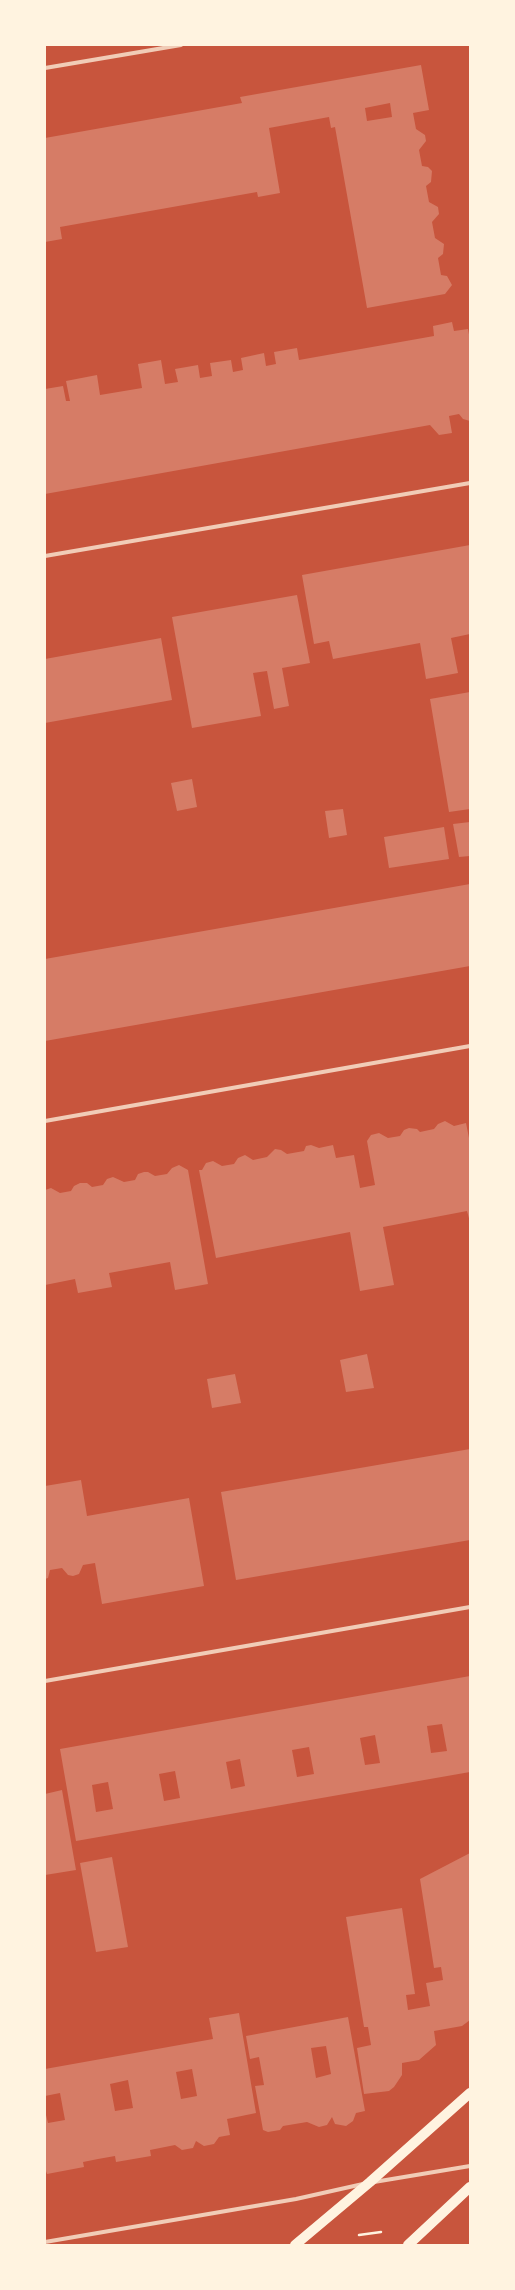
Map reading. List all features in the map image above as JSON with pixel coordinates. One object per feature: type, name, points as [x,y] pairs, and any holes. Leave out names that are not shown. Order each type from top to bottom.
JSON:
[{"type":"main road","points":[[295,2245],[370,2182],[470,2094]]},
{"type":"main road","points":[[408,2245],[470,2187]]},
{"type":"street","points":[[45,68],[181,45]]},
{"type":"street","points":[[45,556],[470,483]]},
{"type":"street","points":[[45,1121],[470,1046]]},
{"type":"street","points":[[45,1682],[470,1607]]},
{"type":"street","points":[[45,2242],[296,2198],[370,2182],[470,2166]]},
{"type":"path","points":[[359,2235],[381,2232]]},
{"type":"building","points":[[421,65],[429,110],[413,113],[416,129],[425,135],[426,141],[419,150],[422,166],[428,167],[432,171],[431,182],[426,186],[429,202],[438,207],[439,214],[432,222],[435,238],[444,244],[443,254],[438,258],[441,275],[447,276],[452,285],[445,294],[367,308],[335,127],[331,128],[329,117],[269,128],[280,193],[258,197],[257,192],[60,227],[62,239],[45,242],[45,138],[242,103],[240,97]],"holes":[[[390,103],[392,117],[367,121],[365,108]]]},
{"type":"building","points":[[452,322],[454,331],[468,329],[470,340],[470,421],[463,419],[459,414],[449,416],[452,433],[439,435],[430,425],[45,494],[45,389],[63,386],[66,401],[70,401],[66,381],[97,375],[100,395],[142,388],[138,364],[161,360],[165,384],[178,382],[175,369],[198,365],[200,378],[212,376],[210,363],[231,360],[233,372],[243,370],[241,358],[264,353],[266,366],[276,364],[274,352],[297,348],[299,360],[434,336],[433,326]]},
{"type":"building","points":[[470,545],[470,634],[451,638],[458,673],[426,679],[420,643],[333,659],[329,641],[314,644],[302,575]]},
{"type":"building","points":[[297,595],[310,663],[282,668],[289,706],[274,709],[267,671],[253,673],[261,716],[192,728],[172,617]]},
{"type":"building","points":[[161,638],[172,700],[45,723],[45,659]]},
{"type":"building","points":[[470,692],[470,809],[449,812],[430,699]]},
{"type":"building","points":[[192,779],[197,807],[177,811],[171,783]]},
{"type":"building","points":[[343,809],[347,835],[329,838],[325,811]]},
{"type":"building","points":[[470,822],[470,856],[459,857],[453,824]]},
{"type":"building","points":[[444,827],[449,859],[389,868],[384,837]]},
{"type":"building","points":[[470,884],[470,966],[45,1041],[45,959]]},
{"type":"building","points":[[445,1121],[454,1126],[466,1123],[470,1143],[470,1222],[467,1211],[383,1227],[394,1285],[360,1291],[350,1232],[216,1258],[199,1170],[202,1170],[206,1163],[213,1161],[222,1166],[234,1164],[238,1158],[245,1155],[253,1160],[267,1157],[275,1149],[281,1150],[287,1154],[304,1151],[306,1146],[311,1145],[319,1148],[333,1145],[336,1158],[354,1155],[360,1188],[375,1185],[367,1141],[371,1135],[379,1133],[388,1138],[400,1136],[404,1130],[409,1128],[417,1129],[420,1132],[434,1129],[438,1124]]},
{"type":"building","points":[[179,1165],[188,1170],[208,1284],[175,1290],[170,1262],[109,1273],[112,1287],[78,1293],[75,1279],[45,1285],[45,1190],[51,1188],[60,1193],[71,1191],[74,1186],[80,1183],[87,1183],[92,1187],[103,1185],[107,1179],[113,1177],[124,1182],[135,1180],[138,1174],[148,1172],[155,1176],[167,1174],[172,1168]]},
{"type":"building","points":[[367,1354],[374,1388],[346,1392],[340,1360]]},
{"type":"building","points":[[235,1374],[241,1403],[212,1408],[207,1379]]},
{"type":"building","points":[[470,1449],[470,1540],[236,1580],[221,1492]]},
{"type":"building","points":[[81,1480],[87,1516],[189,1498],[204,1586],[102,1604],[95,1563],[83,1565],[79,1574],[73,1576],[68,1575],[62,1568],[50,1570],[48,1578],[45,1579],[45,1486]]},
{"type":"building","points":[[470,1676],[470,1772],[76,1841],[60,1749]],"holes":[[[442,1724],[447,1751],[431,1753],[427,1726]],[[375,1735],[380,1763],[365,1765],[360,1738]],[[309,1747],[314,1774],[297,1777],[292,1750]],[[240,1759],[245,1786],[231,1789],[226,1762]],[[175,1771],[180,1798],[164,1801],[159,1774]],[[108,1782],[113,1809],[96,1812],[92,1785]]]},
{"type":"building","points":[[62,1790],[76,1870],[45,1875],[45,1794]]},
{"type":"building","points":[[470,1853],[470,2020],[462,2026],[434,2031],[436,2045],[419,2060],[402,2063],[402,2075],[394,2087],[389,2091],[364,2094],[357,2048],[371,2045],[368,2027],[364,2027],[346,1917],[402,1908],[415,1994],[406,1995],[408,2010],[430,2006],[426,1983],[443,1980],[441,1967],[434,1968],[420,1879]]},
{"type":"building","points":[[112,1857],[128,1947],[96,1952],[80,1863]]},
{"type":"building","points":[[239,2013],[256,2113],[227,2119],[230,2135],[219,2137],[214,2144],[204,2146],[196,2141],[193,2148],[182,2150],[175,2145],[150,2150],[151,2156],[116,2162],[115,2156],[83,2162],[84,2167],[47,2174],[45,2168],[45,2111],[48,2123],[65,2120],[60,2093],[45,2096],[45,2069],[213,2039],[209,2018]],"holes":[[[192,2069],[197,2096],[181,2099],[176,2072]],[[128,2080],[133,2108],[115,2111],[110,2084]]]},
{"type":"building","points":[[348,2017],[365,2111],[356,2113],[353,2121],[346,2126],[335,2124],[332,2117],[327,2125],[319,2127],[307,2122],[283,2126],[280,2130],[268,2132],[263,2130],[255,2086],[264,2085],[259,2057],[250,2059],[246,2036]],"holes":[[[326,2046],[331,2074],[316,2078],[311,2048]]]}]
